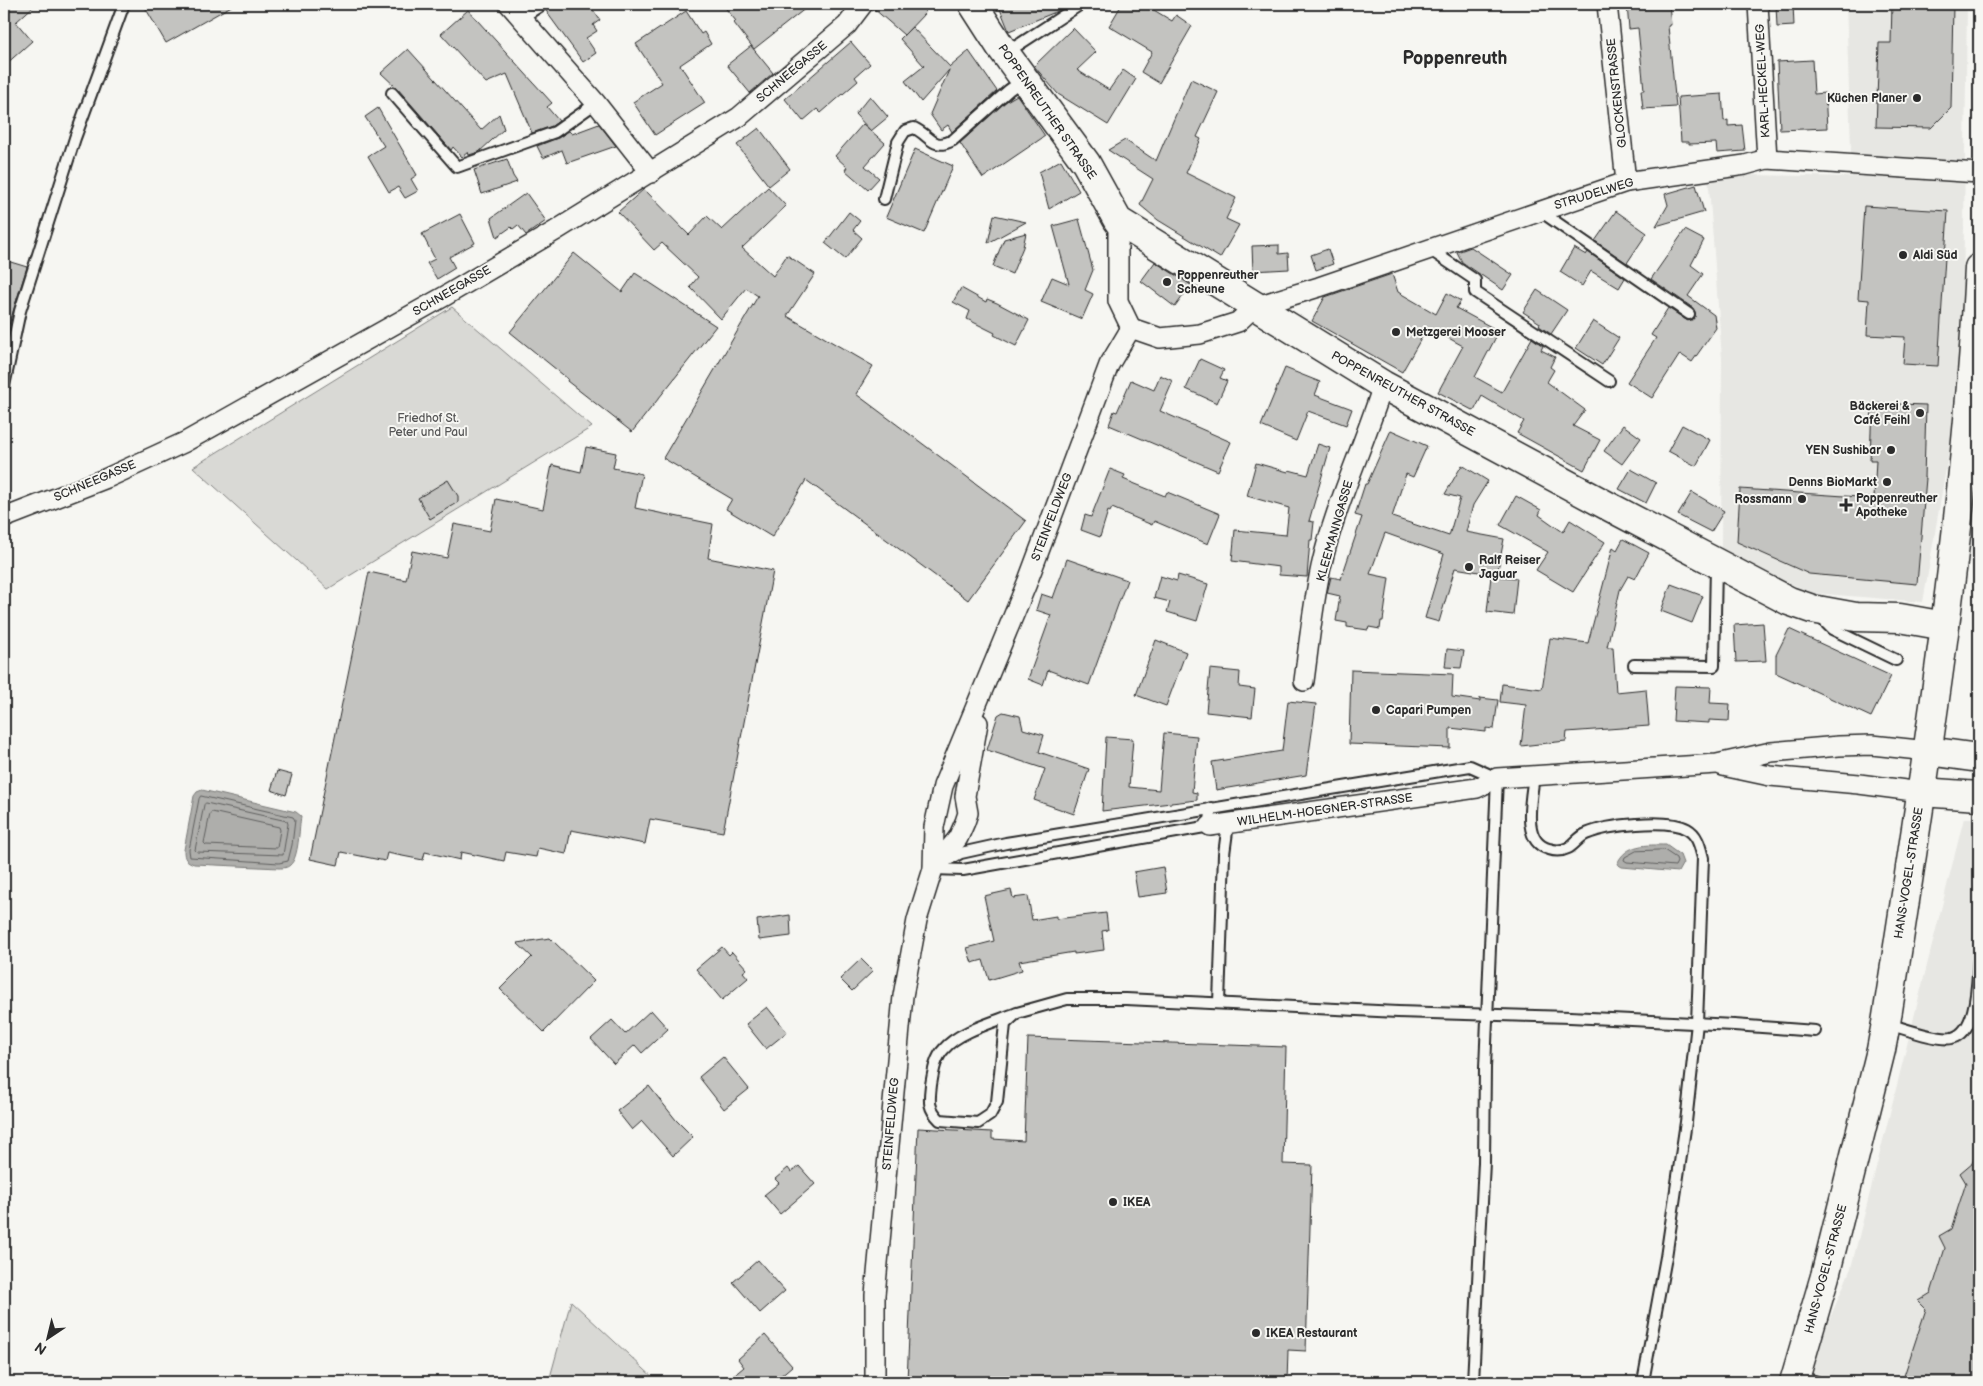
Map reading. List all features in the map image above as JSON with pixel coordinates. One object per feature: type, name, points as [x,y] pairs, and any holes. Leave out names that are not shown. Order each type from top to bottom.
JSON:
[{"type":"main road","name":"POPPENREUTHER STRASSE","points":[[973,4],[1005,53],[1086,163],[1118,222],[1383,385],[1789,601],[1812,609],[1856,617],[1900,618],[1945,626]]},
{"type":"main road","name":"HANS-VOGEL-STRASSE","points":[[1803,1380],[1825,1276],[1881,1050],[1912,862],[1969,452],[1977,356],[1979,268]]},
{"type":"main road","points":[[1928,751],[1979,758]]},
{"type":"main road","points":[[1921,792],[1979,796]]},
{"type":"street","points":[[509,4],[596,103],[651,173]]},
{"type":"street","name":"SCHNEEGASSE","points":[[4,518],[107,478],[185,442],[445,296],[651,173],[739,117],[847,25],[863,4]]},
{"type":"street","name":"GLOCKENSTRASSE","points":[[1607,4],[1626,182]]},
{"type":"street","name":"KARL-HECKEL-WEG","points":[[1758,4],[1767,159]]},
{"type":"street","name":"STRUDELWEG","points":[[1254,307],[1319,287],[1626,182],[1745,165],[1767,159],[1979,173]]},
{"type":"street","points":[[1118,222],[1118,302],[1131,328],[1160,338],[1200,334],[1238,322],[1254,307]]},
{"type":"street","name":"STEINFELDWEG","points":[[875,1382],[875,1295],[903,996],[917,920],[933,869],[934,827],[944,786],[1027,583],[1109,365],[1131,328]]},
{"type":"street","name":"KLEEMANNGASSE","points":[[1304,681],[1322,566],[1342,498],[1370,426],[1383,385]]},
{"type":"street","name":"STEINFELDWEG","points":[[933,869],[958,838],[968,813],[965,796],[977,730],[978,717],[976,708]]},
{"type":"street","name":"WILHELM-HOEGNER-STRASSE","points":[[1217,820],[1477,788],[1497,778],[1534,774],[1717,764],[1771,752],[1839,746],[1872,745],[1928,751]]},
{"type":"street","name":"WILHELM-HOEGNER-STRASSE","points":[[1717,764],[1770,776],[1921,792]]},
{"type":"lane","points":[[4,386],[20,311],[75,138],[124,4]]},
{"type":"lane","points":[[522,18],[543,4]]},
{"type":"lane","points":[[1005,53],[1081,4]]},
{"type":"lane","points":[[884,199],[898,142],[905,131],[914,128],[924,133],[935,144],[944,146],[1024,79]]},
{"type":"lane","points":[[392,92],[457,167],[556,132],[596,103]]},
{"type":"lane","points":[[1540,211],[1689,314]]},
{"type":"lane","points":[[1429,250],[1475,280],[1475,292],[1609,382]]},
{"type":"lane","points":[[1634,665],[1714,666],[1716,562]]},
{"type":"lane","points":[[1812,609],[1832,629],[1896,660]]},
{"type":"lane","points":[[1534,774],[1530,823],[1533,837],[1544,848],[1555,851],[1567,848],[1585,835],[1608,827],[1662,823],[1687,829],[1695,836],[1703,858],[1697,1023],[1686,1122],[1673,1214],[1643,1382]]},
{"type":"lane","points":[[1473,1382],[1484,1162],[1484,1068],[1497,778]]},
{"type":"lane","points":[[933,869],[961,853],[970,851],[1217,820],[1224,854],[1219,1003]]},
{"type":"lane","name":"WILHELM-HOEGNER-STRASSE","points":[[933,869],[963,870],[1217,820]]},
{"type":"lane","points":[[1886,1023],[1930,1036],[1951,1038],[1962,1033],[1968,1027],[1972,1016],[1979,959]]},
{"type":"lane","points":[[1017,1013],[1004,1024],[997,1102],[990,1115],[978,1123],[940,1120],[931,1111],[929,1098],[934,1068],[942,1050],[956,1037],[1017,1013],[1067,999],[1126,999],[1570,1017],[1814,1031]]},
{"type":"shaded area","points":[[1846,4],[1967,4],[1962,376],[1923,602],[1812,593],[1721,553],[1722,358],[1708,174],[1852,177]]},
{"type":"shaded area","points":[[1979,593],[1979,738],[1975,738]]},
{"type":"shaded area","points":[[1964,818],[1979,818],[1979,1382],[1803,1382],[1851,1268]]},
{"type":"green space","name":"Friedhof St. Peter und Paul","points":[[452,307],[592,427],[328,589],[193,467]]},
{"type":"green space","points":[[571,1301],[658,1382],[549,1381]]},
{"type":"water","points":[[202,790],[296,812],[301,816],[297,850],[290,865],[279,868],[194,864],[187,861],[184,850],[194,796]]},
{"type":"water","points":[[1645,845],[1666,845],[1680,855],[1683,863],[1678,872],[1622,867],[1617,864],[1621,857],[1631,849]]},
{"type":"building","points":[[4,4],[36,4],[16,22],[32,41],[4,66]]},
{"type":"building","points":[[143,4],[235,4],[166,43]]},
{"type":"building","points":[[550,4],[589,4],[600,20],[593,25],[597,31],[586,38],[596,53],[583,62],[548,14],[546,10]]},
{"type":"building","points":[[722,4],[811,4],[754,49],[734,23],[736,21]]},
{"type":"building","points":[[874,4],[917,4],[926,12],[904,35],[873,8]]},
{"type":"building","points":[[998,4],[1069,4],[1058,11],[1009,31]]},
{"type":"building","points":[[1122,4],[1144,4],[1172,21],[1176,15],[1192,26],[1159,83],[1141,72],[1152,52],[1109,26]]},
{"type":"building","points":[[1627,4],[1669,4],[1671,25],[1668,26],[1676,107],[1643,109],[1641,90],[1644,90],[1638,28],[1629,29]]},
{"type":"building","points":[[1776,4],[1793,4],[1794,26],[1777,27]]},
{"type":"building","points":[[1892,4],[1953,4],[1951,108],[1931,128],[1876,127],[1879,43],[1891,43]]},
{"type":"building","points":[[468,10],[552,103],[547,107],[559,121],[552,126],[532,133],[507,74],[486,83],[441,34]]},
{"type":"building","points":[[686,11],[701,34],[704,32],[711,44],[680,65],[705,103],[655,135],[633,102],[662,83],[636,44]]},
{"type":"building","points":[[912,27],[950,67],[969,51],[997,91],[952,132],[948,125],[941,130],[930,114],[949,70],[921,102],[905,81],[924,66],[900,39]]},
{"type":"building","points":[[1073,28],[1096,52],[1077,70],[1109,90],[1123,70],[1136,79],[1108,125],[1058,94],[1034,66]]},
{"type":"building","points":[[851,42],[870,64],[855,77],[858,81],[821,113],[817,109],[803,121],[785,99]]},
{"type":"building","points":[[751,46],[773,73],[750,93],[727,65]]},
{"type":"building","points":[[408,49],[481,130],[499,114],[504,129],[479,152],[469,155],[468,152],[462,157],[453,147],[451,150],[397,88],[381,73]]},
{"type":"building","points":[[1812,60],[1814,94],[1825,93],[1827,128],[1780,130],[1777,62]]},
{"type":"building","points":[[1191,79],[1218,92],[1197,137],[1201,139],[1186,173],[1236,198],[1226,219],[1239,225],[1220,258],[1158,220],[1140,205],[1153,179],[1108,150],[1125,140],[1156,161]]},
{"type":"building","points":[[1722,94],[1724,121],[1728,120],[1728,126],[1742,125],[1745,151],[1717,153],[1716,143],[1689,144],[1689,142],[1681,142],[1678,97]]},
{"type":"building","points":[[1017,95],[1045,136],[983,178],[960,143],[1005,102]]},
{"type":"building","points":[[870,96],[888,117],[871,131],[855,114]]},
{"type":"building","points":[[378,108],[417,175],[411,179],[418,191],[405,198],[398,187],[389,192],[368,156],[384,146],[365,117]]},
{"type":"building","points":[[599,124],[616,146],[567,163],[562,150],[543,158],[537,146],[558,138],[569,131],[572,134]]},
{"type":"building","points":[[863,124],[885,143],[865,166],[879,178],[868,190],[845,170],[847,167],[835,156]]},
{"type":"building","points":[[759,128],[790,169],[769,186],[737,145]]},
{"type":"building","points":[[915,149],[953,166],[924,233],[886,217]]},
{"type":"building","points":[[507,159],[517,182],[482,194],[474,170]]},
{"type":"building","points":[[1061,160],[1079,191],[1049,209],[1039,172]]},
{"type":"building","points":[[1696,185],[1704,212],[1656,226],[1668,205],[1665,194]]},
{"type":"building","points":[[768,187],[786,206],[742,248],[773,276],[787,255],[815,274],[787,316],[873,366],[856,394],[1026,521],[968,600],[806,480],[772,537],[726,509],[732,499],[663,458],[758,296],[746,288],[721,319],[690,287],[698,277],[662,243],[654,250],[618,212],[644,189],[689,235],[707,216],[722,230]]},
{"type":"building","points":[[526,193],[546,221],[526,235],[518,225],[513,229],[511,227],[497,237],[491,218]]},
{"type":"building","name":"Aldi Süd","points":[[1864,206],[1948,211],[1938,366],[1903,364],[1905,337],[1867,335],[1869,300],[1858,299]]},
{"type":"building","points":[[1616,211],[1647,233],[1627,263],[1595,241]]},
{"type":"building","points":[[849,212],[860,221],[853,230],[862,238],[845,259],[825,243]]},
{"type":"building","points":[[460,214],[475,243],[449,257],[455,268],[437,279],[427,263],[435,259],[422,234]]},
{"type":"building","points":[[994,215],[1026,222],[988,243]]},
{"type":"building","points":[[1079,219],[1093,270],[1085,290],[1093,294],[1082,319],[1041,302],[1052,277],[1069,284],[1053,226]]},
{"type":"building","points":[[1685,230],[1704,240],[1691,265],[1703,274],[1688,296],[1714,315],[1716,328],[1692,362],[1680,354],[1652,398],[1627,382],[1656,338],[1651,335],[1668,308],[1688,321],[1695,317],[1693,308],[1651,279]]},
{"type":"building","points":[[1026,233],[1023,247],[1012,274],[993,266],[1004,239]]},
{"type":"building","points":[[1279,245],[1279,254],[1288,253],[1289,269],[1253,271],[1252,246]]},
{"type":"building","points":[[1471,247],[1513,275],[1503,290],[1462,262],[1457,252]]},
{"type":"building","points":[[1574,248],[1586,255],[1588,252],[1625,278],[1619,288],[1591,271],[1582,286],[1560,272]]},
{"type":"building","points":[[1328,249],[1333,264],[1316,270],[1311,255]]},
{"type":"building","points":[[574,253],[622,292],[635,273],[716,326],[632,432],[567,381],[568,379],[510,332]]},
{"type":"building","points":[[4,260],[27,267],[7,331],[4,331]]},
{"type":"building","name":"Poppenreuther Scheune","points":[[1155,262],[1191,285],[1175,307],[1141,281]]},
{"type":"building","points":[[1392,274],[1398,292],[1436,314],[1447,293],[1461,301],[1456,308],[1493,328],[1489,333],[1496,337],[1475,377],[1502,392],[1532,338],[1543,346],[1541,350],[1555,357],[1550,367],[1554,370],[1547,382],[1585,410],[1573,426],[1600,440],[1584,470],[1517,433],[1524,421],[1482,396],[1474,411],[1438,392],[1463,346],[1434,330],[1432,334],[1426,330],[1402,372],[1312,321],[1325,297]]},
{"type":"building","points":[[961,288],[986,302],[987,299],[997,303],[1029,320],[1016,346],[967,319],[970,311],[953,302]]},
{"type":"building","points":[[1537,290],[1567,310],[1551,334],[1539,326],[1540,323],[1523,312]]},
{"type":"building","points":[[1593,321],[1619,338],[1602,365],[1576,348]]},
{"type":"building","points":[[1200,359],[1224,370],[1220,378],[1227,381],[1217,403],[1186,389]]},
{"type":"building","points":[[1285,368],[1320,382],[1315,395],[1352,409],[1346,425],[1308,411],[1296,441],[1261,426]]},
{"type":"building","points":[[1160,375],[1173,381],[1160,411],[1231,442],[1218,471],[1109,425],[1114,411],[1117,412],[1131,380],[1154,390]]},
{"type":"building","points":[[1872,403],[1926,405],[1924,478],[1926,478],[1917,584],[1809,574],[1737,542],[1740,489],[1874,498],[1876,460],[1870,460]]},
{"type":"building","points":[[1623,425],[1641,438],[1622,464],[1604,451]]},
{"type":"building","points":[[1682,425],[1710,440],[1696,466],[1668,451]]},
{"type":"building","points":[[1391,430],[1427,446],[1413,477],[1406,474],[1392,517],[1449,536],[1460,498],[1445,494],[1462,465],[1488,481],[1473,505],[1466,532],[1504,539],[1497,575],[1455,568],[1439,622],[1425,618],[1444,554],[1385,533],[1370,574],[1389,578],[1383,621],[1381,621],[1380,629],[1369,627],[1368,630],[1347,627],[1347,623],[1336,621],[1340,596],[1327,593],[1331,577],[1341,579],[1362,517],[1355,515],[1365,484],[1367,484]]},
{"type":"building","points":[[1318,444],[1330,448],[1309,521],[1314,522],[1312,540],[1310,540],[1307,577],[1279,575],[1279,567],[1232,561],[1235,530],[1286,535],[1289,508],[1247,496],[1256,463],[1288,472],[1289,470],[1308,475]]},
{"type":"building","points":[[586,447],[616,453],[613,468],[642,474],[635,508],[713,524],[708,558],[773,571],[723,832],[650,819],[645,844],[571,830],[566,854],[538,848],[536,857],[506,852],[504,861],[461,852],[460,860],[425,852],[423,860],[387,853],[385,861],[341,852],[338,865],[310,859],[369,572],[406,580],[412,551],[447,558],[454,524],[490,531],[496,499],[543,509],[552,465],[581,472]]},
{"type":"building","points":[[1110,469],[1125,475],[1123,479],[1165,496],[1167,492],[1220,514],[1208,544],[1154,521],[1152,525],[1112,508],[1110,512],[1108,511],[1100,537],[1081,530],[1085,515],[1091,517]]},
{"type":"building","points":[[1631,469],[1656,483],[1646,503],[1619,489]]},
{"type":"building","points":[[448,480],[458,496],[458,502],[430,519],[418,498]]},
{"type":"building","points":[[1692,492],[1724,511],[1711,532],[1678,515]]},
{"type":"building","points":[[1516,496],[1541,510],[1539,515],[1563,532],[1570,520],[1605,542],[1573,592],[1536,570],[1548,552],[1500,525]]},
{"type":"building","points":[[1623,539],[1649,553],[1635,579],[1628,576],[1620,590],[1607,647],[1613,647],[1616,692],[1646,689],[1649,726],[1567,732],[1566,741],[1521,746],[1526,705],[1500,702],[1502,684],[1542,689],[1550,638],[1588,643],[1613,547],[1617,550]]},
{"type":"building","points":[[1067,559],[1127,580],[1089,685],[1048,670],[1043,685],[1028,679],[1051,615],[1036,610],[1041,594],[1053,598]]},
{"type":"building","points":[[1178,575],[1208,584],[1197,621],[1167,612],[1170,602],[1154,598],[1160,576],[1177,581]]},
{"type":"building","points":[[1491,576],[1517,578],[1513,615],[1487,612]]},
{"type":"building","points":[[1671,584],[1703,596],[1692,623],[1661,611]]},
{"type":"building","points":[[1763,623],[1766,661],[1736,662],[1734,625]]},
{"type":"building","points":[[1789,629],[1891,676],[1871,717],[1776,673],[1776,655]]},
{"type":"building","points":[[1156,640],[1186,652],[1166,706],[1136,695]]},
{"type":"building","points":[[1447,649],[1464,651],[1461,668],[1445,667]]},
{"type":"building","points":[[1210,669],[1240,672],[1239,687],[1255,689],[1252,717],[1206,712]]},
{"type":"building","points":[[1351,670],[1453,674],[1452,697],[1480,701],[1480,698],[1498,700],[1494,729],[1486,728],[1486,732],[1450,728],[1450,748],[1349,744]]},
{"type":"building","points":[[1675,686],[1711,687],[1710,703],[1730,704],[1729,721],[1709,720],[1709,723],[1673,721]]},
{"type":"building","points":[[1288,701],[1316,704],[1306,775],[1216,790],[1212,762],[1282,751]]},
{"type":"building","points":[[1003,712],[1020,716],[1023,729],[1044,735],[1039,752],[1089,769],[1074,814],[1034,800],[1045,769],[987,750],[998,715]]},
{"type":"building","points":[[1164,733],[1197,736],[1192,792],[1197,793],[1197,800],[1102,811],[1106,737],[1133,739],[1129,787],[1159,790]]},
{"type":"building","points":[[277,771],[292,775],[286,795],[271,790]]},
{"type":"building","points":[[1163,867],[1167,893],[1138,897],[1134,872]]},
{"type":"building","points":[[1011,890],[1013,898],[1028,896],[1032,920],[1056,916],[1056,919],[1106,913],[1108,930],[1102,931],[1104,950],[1074,954],[1074,952],[1019,961],[1022,970],[989,980],[983,960],[972,963],[967,948],[994,941],[984,896]]},
{"type":"building","points":[[790,915],[791,936],[759,940],[757,920]]},
{"type":"building","points":[[550,938],[594,981],[544,1032],[500,989],[532,957],[517,943]]},
{"type":"building","points":[[722,947],[729,955],[732,952],[747,969],[743,972],[748,978],[722,1000],[696,969]]},
{"type":"building","points":[[861,959],[873,971],[852,991],[840,979]]},
{"type":"building","points":[[767,1007],[787,1032],[766,1049],[746,1024]]},
{"type":"building","points":[[651,1010],[668,1029],[642,1053],[635,1045],[614,1064],[591,1039],[612,1020],[625,1034]]},
{"type":"building","name":"IKEA","points":[[1028,1038],[1286,1047],[1283,1164],[1312,1165],[1306,1351],[1288,1350],[1287,1382],[907,1382],[918,1128],[992,1132],[992,1139],[1024,1141]]},
{"type":"building","points":[[723,1057],[749,1089],[724,1109],[699,1077]]},
{"type":"building","points":[[649,1086],[676,1120],[693,1137],[673,1156],[642,1121],[632,1130],[617,1111]]},
{"type":"building","points":[[1976,1152],[1979,1152],[1979,1382],[1902,1382],[1926,1309],[1918,1301],[1931,1293],[1945,1248],[1939,1236],[1951,1229],[1966,1183],[1960,1173],[1973,1162]]},
{"type":"building","points":[[799,1166],[815,1184],[780,1214],[764,1195],[779,1183],[775,1179],[788,1168],[791,1172]]},
{"type":"building","points":[[758,1260],[785,1291],[760,1313],[733,1282]]},
{"type":"building","points":[[765,1335],[792,1366],[773,1382],[726,1382],[744,1367],[738,1359]]},
{"type":"place","name":"Küchen Planer","points":[[1917,98]]},
{"type":"place","name":"Aldi Süd","points":[[1903,255]]},
{"type":"place","name":"Poppenreuther Scheune","points":[[1167,282]]},
{"type":"place","name":"Metzgerei Mooser","points":[[1396,332]]},
{"type":"place","name":"Bäckerei & Café Feihl","points":[[1920,413]]},
{"type":"place","name":"YEN Sushibar","points":[[1891,450]]},
{"type":"place","name":"Denns BioMarkt","points":[[1887,482]]},
{"type":"place","name":"Rossmann","points":[[1802,499]]},
{"type":"place","name":"Poppenreuther Apotheke","points":[[1846,505]]},
{"type":"place","name":"Ralf Reiser Jaguar","points":[[1469,567]]},
{"type":"place","name":"Capari Pumpen","points":[[1376,710]]},
{"type":"place","name":"IKEA","points":[[1113,1202]]},
{"type":"place","name":"IKEA Restaurant","points":[[1256,1333]]},
{"type":"district","name":"Poppenreuth","points":[[1455,58]]}]
